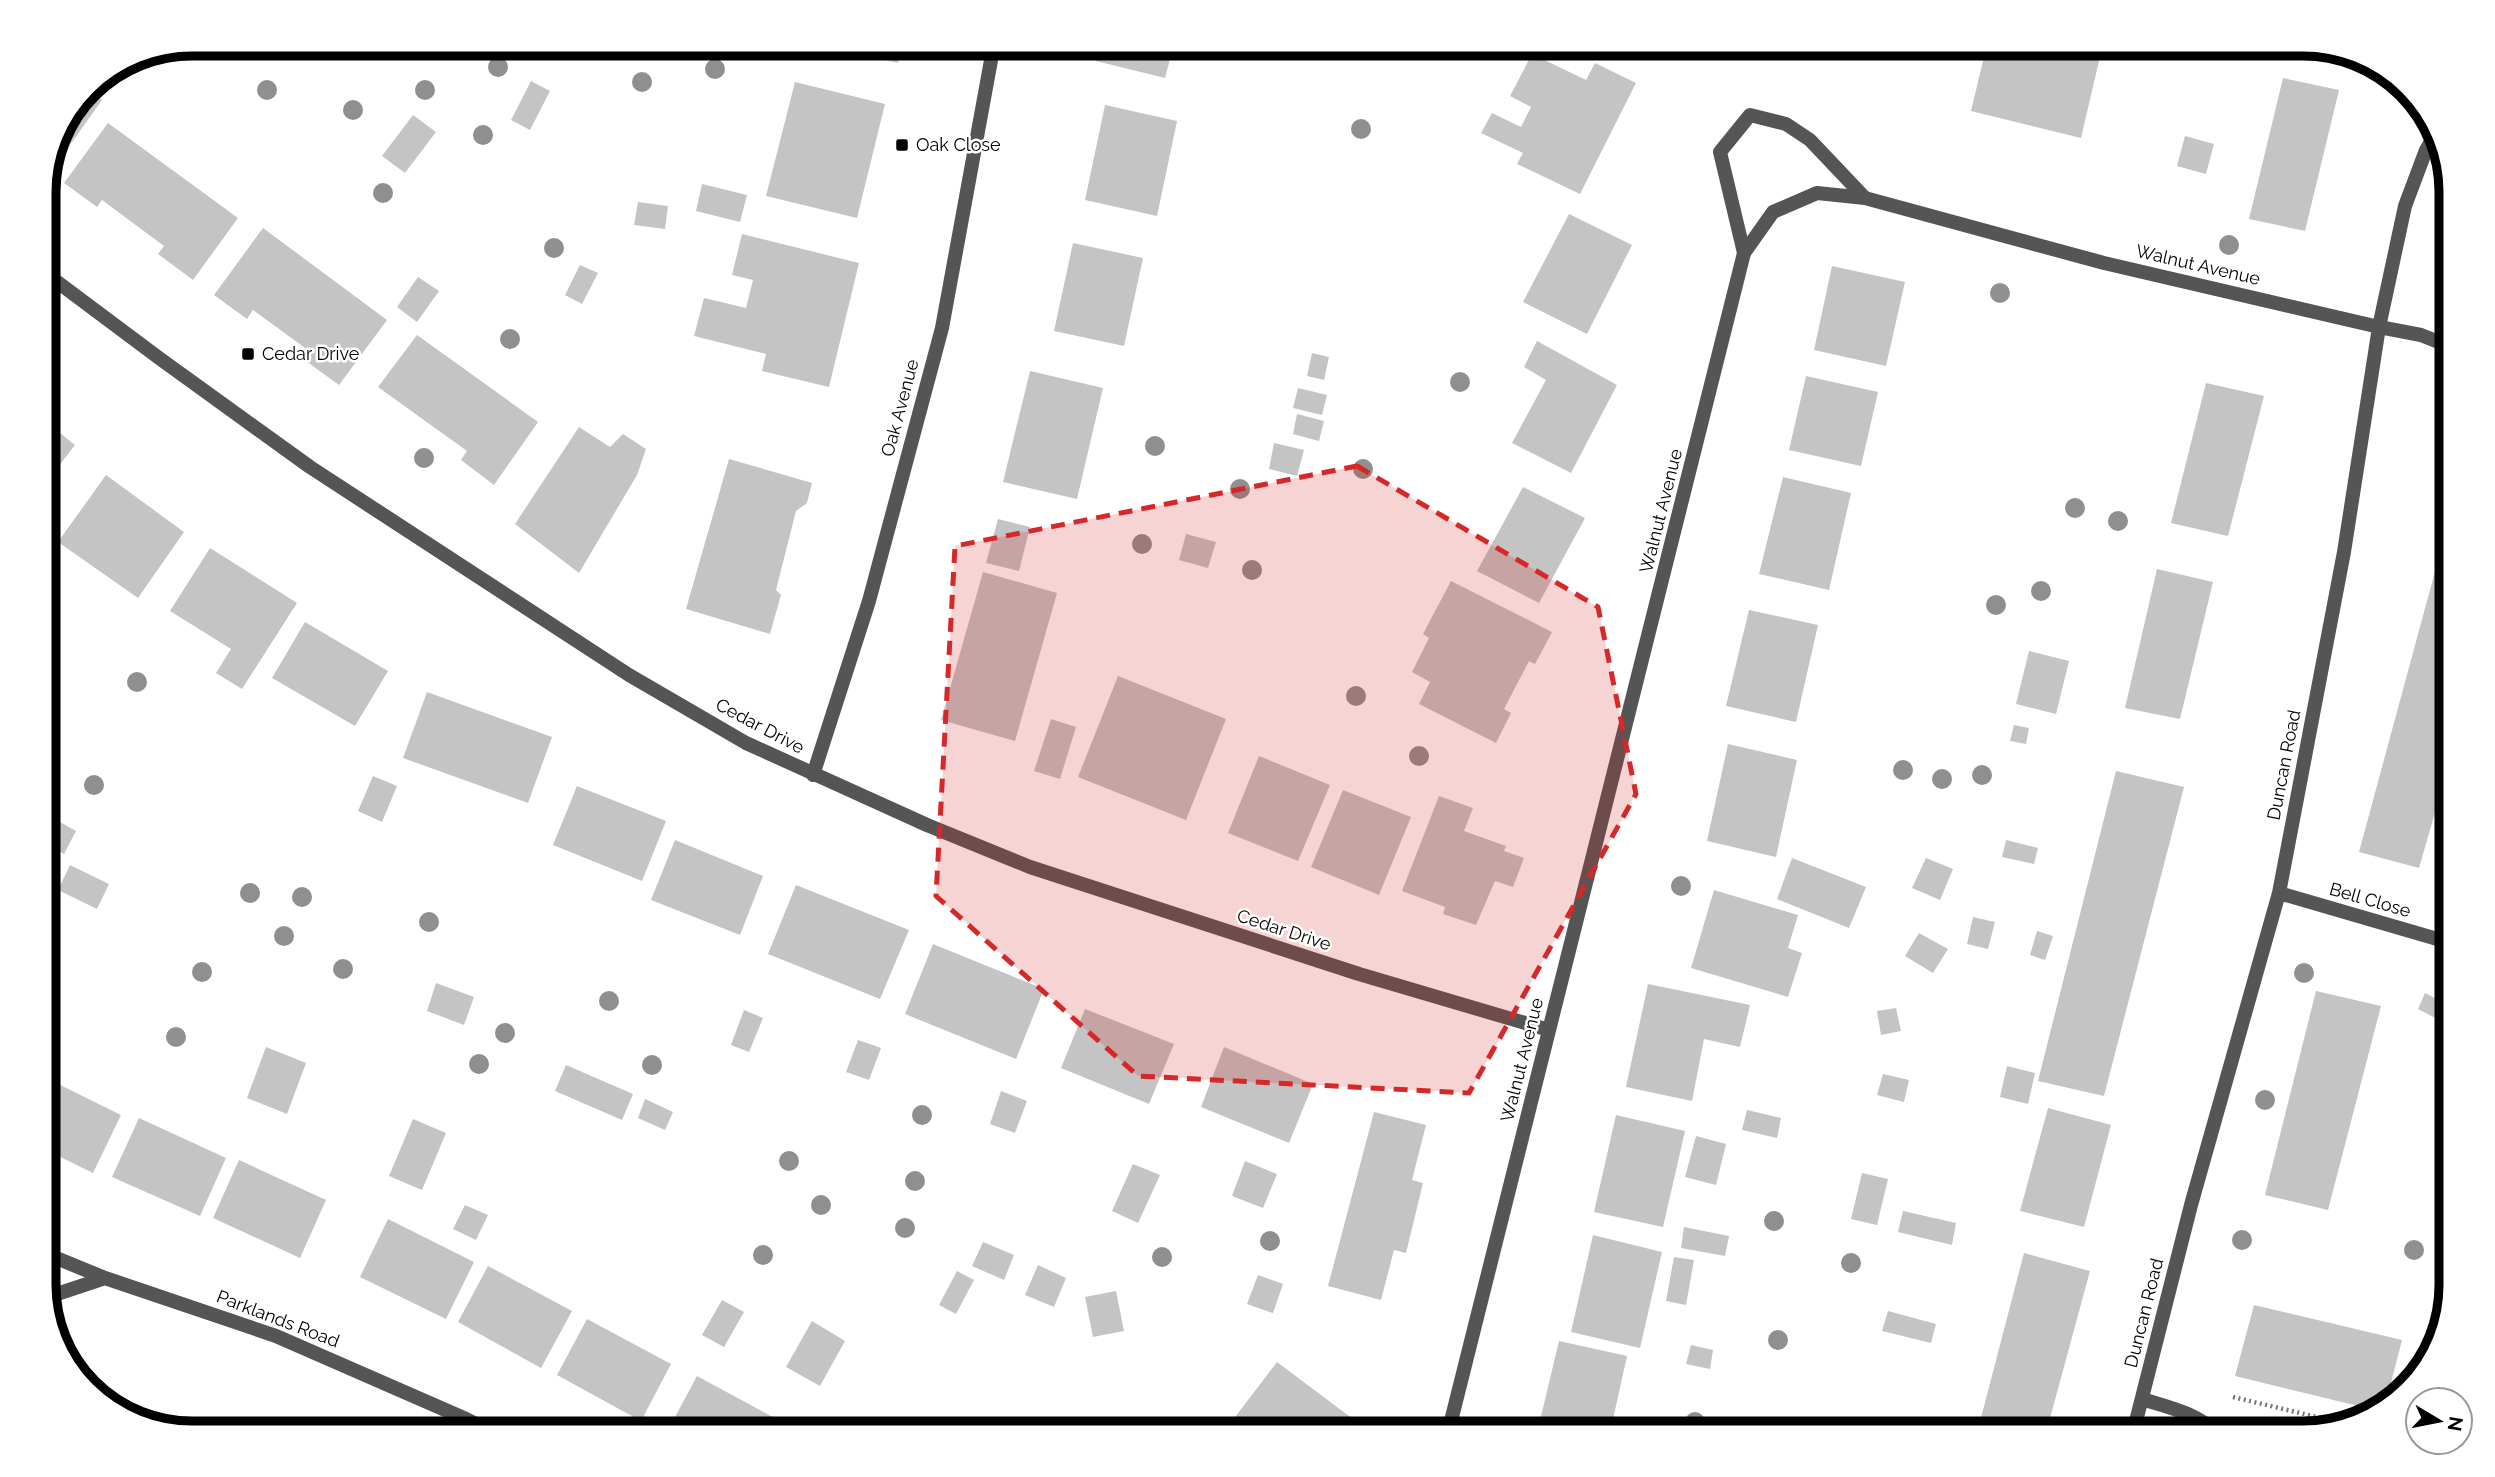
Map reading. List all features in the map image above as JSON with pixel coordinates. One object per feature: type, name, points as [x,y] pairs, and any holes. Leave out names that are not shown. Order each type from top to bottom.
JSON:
[{"type":"street","name":"Oak Avenue","points":[[813,775],[869,601],[942,328],[992,56]]},
{"type":"street","points":[[1744,253],[1720,152],[1750,116],[1786,124],[1810,140],[1865,198]]},
{"type":"street","name":"Duncan Road","points":[[2136,1421],[2191,1205],[2279,893],[2344,552],[2379,327],[2405,206],[2430,143]]},
{"type":"street","name":"Walnut Avenue","points":[[1451,1421],[1744,253],[1773,212],[1817,193],[1865,198],[2104,263],[2421,335],[2439,342]]},
{"type":"street","name":"Cedar Drive","points":[[56,281],[310,467],[629,676],[746,743],[927,825],[1030,867],[1359,974],[1549,1030]]},
{"type":"street","name":"Bell Close","points":[[2279,893],[2439,940]]},
{"type":"street","name":"Parklands Road","points":[[56,1258],[105,1278],[276,1336],[470,1421]]},
{"type":"street","points":[[56,1294],[105,1278]]},
{"type":"street","points":[[2142,1399],[2185,1412],[2202,1421]]},
{"type":"path","points":[[2220,1394],[2325,1419]]},
{"type":"highlighted area","points":[[1357,466],[1598,607],[1636,794],[1469,1093],[1138,1076],[936,896],[955,546]]},
{"type":"building","points":[[868,56],[899,56],[898,63]]},
{"type":"building","points":[[1097,56],[1171,56],[1165,78],[1096,61]]},
{"type":"building","points":[[1531,56],[1586,80],[1595,63],[1636,83],[1580,194],[1517,164],[1523,153],[1481,133],[1492,113],[1521,127],[1531,107],[1510,96]]},
{"type":"building","points":[[1984,56],[2100,56],[2081,138],[1971,111]]},
{"type":"building","points":[[2283,78],[2339,90],[2305,231],[2249,219]]},
{"type":"building","points":[[531,81],[550,91],[530,130],[511,120]]},
{"type":"building","points":[[795,82],[885,104],[857,218],[766,196]]},
{"type":"building","points":[[96,96],[102,100],[61,158],[66,140],[84,109]]},
{"type":"building","points":[[1105,105],[1177,121],[1157,216],[1085,200]]},
{"type":"building","points":[[413,115],[436,132],[405,173],[382,156]]},
{"type":"building","points":[[108,123],[238,218],[193,280],[158,254],[164,246],[102,200],[97,207],[64,183]]},
{"type":"building","points":[[2185,136],[2214,144],[2206,174],[2177,166]]},
{"type":"building","points":[[702,184],[747,195],[740,222],[696,211]]},
{"type":"building","points":[[638,202],[668,206],[665,229],[634,225]]},
{"type":"building","points":[[1569,214],[1632,245],[1587,334],[1523,302]]},
{"type":"building","points":[[263,228],[387,320],[339,385],[306,361],[312,353],[253,310],[247,319],[214,295]]},
{"type":"building","points":[[742,234],[859,263],[829,387],[762,371],[766,354],[694,336],[704,298],[746,308],[753,280],[732,275]]},
{"type":"building","points":[[1073,243],[1143,258],[1124,346],[1054,331]]},
{"type":"building","points":[[580,265],[598,273],[582,304],[565,295]]},
{"type":"building","points":[[1832,266],[1905,282],[1886,366],[1814,350]]},
{"type":"building","points":[[418,277],[439,291],[417,322],[397,307]]},
{"type":"building","points":[[417,335],[538,422],[494,485],[461,460],[467,451],[378,387]]},
{"type":"building","points":[[1537,341],[1617,385],[1571,473],[1512,443],[1546,380],[1524,367]]},
{"type":"building","points":[[1312,353],[1329,357],[1324,380],[1307,376]]},
{"type":"building","points":[[1030,371],[1103,388],[1077,499],[1003,482]]},
{"type":"building","points":[[1806,376],[1878,392],[1861,466],[1789,450]]},
{"type":"building","points":[[2206,383],[2264,396],[2228,536],[2171,523]]},
{"type":"building","points":[[1298,388],[1327,395],[1322,415],[1293,408]]},
{"type":"building","points":[[1297,414],[1324,421],[1319,441],[1293,434]]},
{"type":"building","points":[[579,427],[610,447],[623,434],[646,449],[637,475],[579,573],[515,524]]},
{"type":"building","points":[[56,430],[75,445],[56,470]]},
{"type":"building","points":[[1274,443],[1304,450],[1297,476],[1269,469]]},
{"type":"building","points":[[729,459],[812,483],[807,503],[796,511],[776,590],[781,595],[770,634],[686,609]]},
{"type":"building","points":[[106,475],[184,532],[138,598],[58,542]]},
{"type":"building","points":[[1783,477],[1851,493],[1829,590],[1759,574]]},
{"type":"building","points":[[1523,487],[1585,518],[1539,603],[1477,571]]},
{"type":"building","points":[[998,519],[1030,527],[1019,571],[986,563]]},
{"type":"building","points":[[1186,534],[1216,542],[1208,568],[1179,560]]},
{"type":"building","points":[[210,548],[297,603],[242,689],[216,673],[231,649],[170,611]]},
{"type":"building","points":[[2439,557],[2439,799],[2419,868],[2359,852]]},
{"type":"building","points":[[2157,569],[2213,582],[2180,719],[2125,708]]},
{"type":"building","points":[[983,572],[1057,593],[1015,741],[941,720]]},
{"type":"building","points":[[1451,581],[1552,632],[1535,664],[1529,661],[1504,709],[1511,713],[1496,743],[1419,704],[1430,682],[1412,672],[1429,638],[1423,634]]},
{"type":"building","points":[[1749,610],[1818,625],[1796,722],[1726,706]]},
{"type":"building","points":[[305,622],[388,671],[355,726],[272,678]]},
{"type":"building","points":[[2029,651],[2069,661],[2056,714],[2016,704]]},
{"type":"building","points":[[1118,676],[1226,719],[1186,820],[1078,777]]},
{"type":"building","points":[[427,692],[552,737],[528,803],[403,758]]},
{"type":"building","points":[[1051,719],[1076,727],[1060,779],[1034,771]]},
{"type":"building","points":[[2014,725],[2029,728],[2026,744],[2010,741]]},
{"type":"building","points":[[1728,744],[1797,760],[1776,857],[1707,841]]},
{"type":"building","points":[[1259,756],[1330,785],[1298,861],[1228,833]]},
{"type":"building","points":[[2116,771],[2184,787],[2104,1096],[2038,1081]]},
{"type":"building","points":[[373,776],[397,786],[382,822],[358,811]]},
{"type":"building","points":[[577,786],[666,821],[642,881],[553,845]]},
{"type":"building","points":[[1343,790],[1411,817],[1379,895],[1311,867]]},
{"type":"building","points":[[1439,796],[1473,808],[1464,831],[1506,846],[1504,851],[1524,858],[1513,887],[1495,881],[1476,925],[1443,914],[1445,907],[1402,891]]},
{"type":"building","points":[[56,820],[76,831],[64,854],[56,850]]},
{"type":"building","points":[[675,840],[763,876],[740,935],[651,900]]},
{"type":"building","points":[[2006,840],[2038,848],[2034,864],[2002,857]]},
{"type":"building","points":[[1792,858],[1866,887],[1849,928],[1777,899]]},
{"type":"building","points":[[1926,858],[1953,869],[1940,900],[1912,888]]},
{"type":"building","points":[[70,865],[109,884],[97,909],[58,890]]},
{"type":"building","points":[[796,885],[909,930],[880,999],[768,954]]},
{"type":"building","points":[[1714,890],[1798,915],[1788,948],[1802,953],[1788,997],[1691,968]]},
{"type":"building","points":[[1973,917],[1995,922],[1988,949],[1967,944]]},
{"type":"building","points":[[2037,931],[2053,936],[2045,960],[2030,955]]},
{"type":"building","points":[[1919,933],[1948,949],[1933,973],[1905,956]]},
{"type":"building","points":[[933,944],[1044,989],[1016,1059],[905,1014]]},
{"type":"building","points":[[436,983],[474,997],[464,1025],[427,1011]]},
{"type":"building","points":[[1648,984],[1750,1005],[1740,1047],[1704,1039],[1692,1101],[1626,1087]]},
{"type":"building","points":[[2316,991],[2381,1006],[2328,1210],[2265,1195]]},
{"type":"building","points":[[2425,993],[2439,1000],[2439,1020],[2418,1009]]},
{"type":"building","points":[[1896,1008],[1901,1031],[1881,1035],[1877,1011]]},
{"type":"building","points":[[1085,1009],[1174,1044],[1149,1104],[1061,1068]]},
{"type":"building","points":[[744,1010],[763,1018],[749,1052],[731,1045]]},
{"type":"building","points":[[858,1040],[881,1048],[869,1080],[846,1072]]},
{"type":"building","points":[[266,1047],[306,1063],[287,1114],[247,1098]]},
{"type":"building","points":[[1224,1047],[1313,1084],[1289,1143],[1201,1107]]},
{"type":"building","points":[[566,1065],[633,1094],[622,1120],[555,1091]]},
{"type":"building","points":[[2007,1066],[2035,1073],[2028,1104],[2000,1097]]},
{"type":"building","points":[[1883,1074],[1909,1080],[1904,1102],[1877,1095]]},
{"type":"building","points":[[56,1083],[121,1115],[93,1173],[56,1155]]},
{"type":"building","points":[[1001,1091],[1027,1101],[1015,1133],[990,1124]]},
{"type":"building","points":[[645,1099],[673,1112],[665,1130],[638,1118]]},
{"type":"building","points":[[2048,1108],[2111,1125],[2084,1227],[2020,1211]]},
{"type":"building","points":[[1747,1110],[1781,1118],[1777,1138],[1742,1130]]},
{"type":"building","points":[[1374,1112],[1426,1125],[1412,1180],[1423,1183],[1406,1253],[1394,1250],[1381,1300],[1328,1286]]},
{"type":"building","points":[[1616,1115],[1685,1131],[1663,1227],[1594,1212]]},
{"type":"building","points":[[139,1118],[226,1158],[200,1216],[112,1177]]},
{"type":"building","points":[[413,1119],[446,1133],[422,1190],[389,1176]]},
{"type":"building","points":[[1696,1136],[1726,1144],[1716,1185],[1685,1177]]},
{"type":"building","points":[[239,1160],[326,1200],[300,1258],[213,1218]]},
{"type":"building","points":[[1245,1161],[1277,1174],[1263,1208],[1232,1196]]},
{"type":"building","points":[[1133,1164],[1160,1175],[1138,1223],[1112,1211]]},
{"type":"building","points":[[1862,1173],[1888,1179],[1877,1225],[1851,1219]]},
{"type":"building","points":[[465,1205],[488,1215],[476,1240],[453,1229]]},
{"type":"building","points":[[1903,1211],[1956,1223],[1952,1245],[1898,1232]]},
{"type":"building","points":[[388,1219],[474,1262],[446,1319],[360,1277]]},
{"type":"building","points":[[1684,1227],[1729,1236],[1725,1256],[1681,1248]]},
{"type":"building","points":[[1593,1235],[1662,1252],[1640,1348],[1571,1332]]},
{"type":"building","points":[[983,1242],[1014,1255],[1004,1280],[972,1266]]},
{"type":"building","points":[[2024,1253],[2090,1271],[2049,1421],[1980,1421]]},
{"type":"building","points":[[1674,1257],[1694,1260],[1686,1305],[1666,1301]]},
{"type":"building","points":[[1038,1265],[1066,1278],[1054,1307],[1025,1295]]},
{"type":"building","points":[[488,1266],[572,1311],[541,1368],[458,1322]]},
{"type":"building","points":[[957,1271],[974,1280],[956,1314],[939,1305]]},
{"type":"building","points":[[1258,1275],[1283,1284],[1273,1313],[1247,1304]]},
{"type":"building","points":[[1116,1291],[1124,1331],[1093,1337],[1085,1297]]},
{"type":"building","points":[[722,1300],[744,1312],[724,1347],[702,1335]]},
{"type":"building","points":[[2254,1305],[2402,1340],[2389,1390],[2363,1407],[2235,1376]]},
{"type":"building","points":[[1888,1311],[1936,1324],[1931,1343],[1882,1331]]},
{"type":"building","points":[[587,1319],[671,1364],[641,1421],[557,1375]]},
{"type":"building","points":[[812,1321],[845,1341],[820,1386],[786,1367]]},
{"type":"building","points":[[1559,1341],[1627,1356],[1613,1421],[1540,1421]]},
{"type":"building","points":[[1691,1345],[1713,1350],[1710,1369],[1686,1364]]},
{"type":"building","points":[[1277,1362],[1356,1421],[1232,1421]]},
{"type":"building","points":[[697,1376],[780,1421],[673,1421]]},
{"type":"place","name":"Oak Close","points":[[902,145]]},
{"type":"place","name":"Cedar Drive","points":[[248,354]]}]
